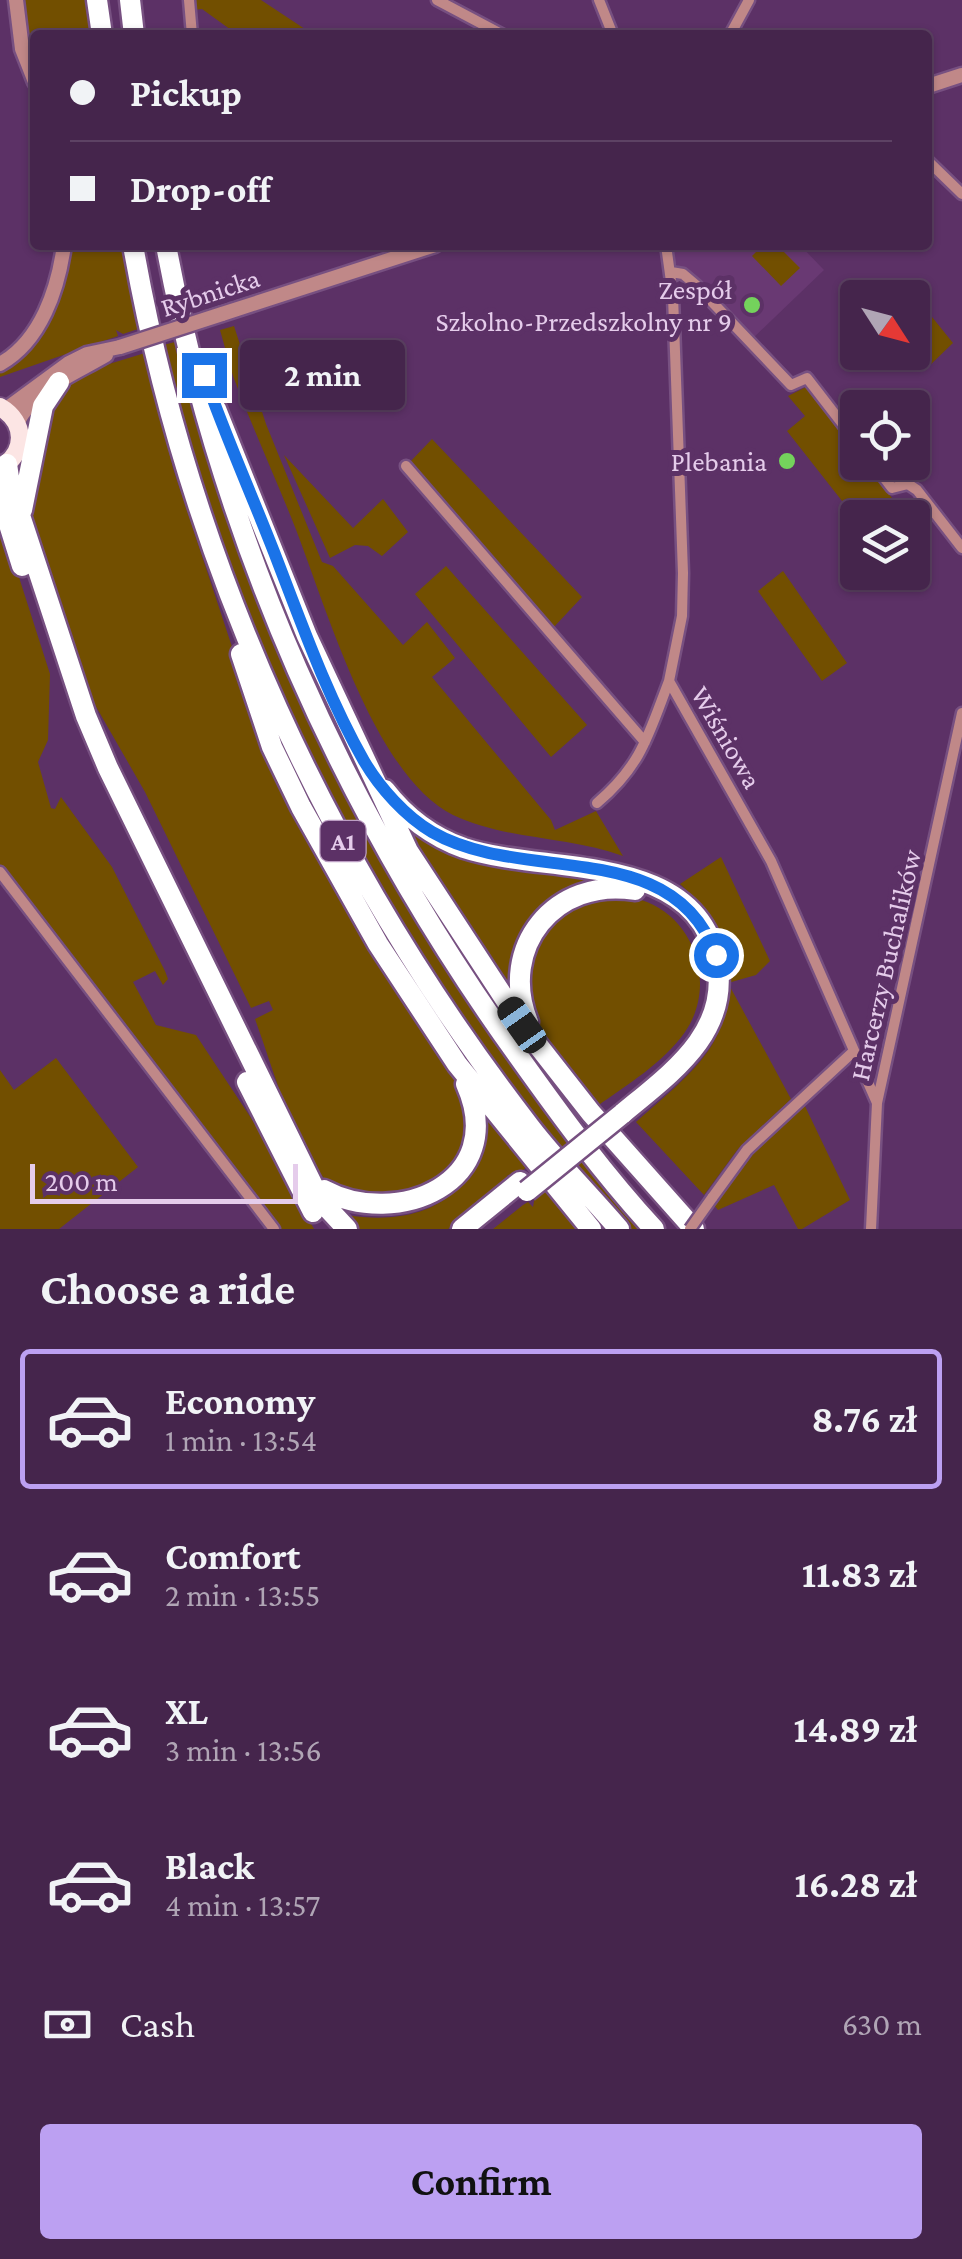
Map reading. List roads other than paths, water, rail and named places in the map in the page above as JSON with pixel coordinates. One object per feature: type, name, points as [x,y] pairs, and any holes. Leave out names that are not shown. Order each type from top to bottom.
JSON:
[{"type":"highway","points":[[97,0],[101,30]]},
{"type":"highway","points":[[130,0],[133,30]]},
{"type":"highway","name":"A1","points":[[134,250],[155,350],[204,523],[273,700],[319,796],[372,894],[425,979],[533,1131],[620,1229]]},
{"type":"highway","name":"A1","points":[[167,250],[206,416],[253,562],[280,633],[338,760],[396,870],[487,1013],[550,1101],[654,1229]]},
{"type":"highway","points":[[179,314],[306,636],[408,850],[459,933],[542,1051],[692,1229]]},
{"type":"highway","points":[[9,516],[42,406],[59,382]]},
{"type":"highway","points":[[3,466],[10,485],[9,516],[74,722],[96,775],[298,1184],[327,1229]]},
{"type":"highway","points":[[0,496],[108,768],[320,1200],[347,1229]]},
{"type":"highway","points":[[204,523],[216,581],[272,747],[354,903],[457,1064],[591,1229]]},
{"type":"highway","points":[[365,763],[410,816],[450,842],[506,858],[634,878],[668,892],[698,918],[709,936],[719,975],[718,1003],[712,1021],[692,1054],[524,1187],[480,1229]]},
{"type":"highway","points":[[542,1051],[518,986],[524,952],[545,917],[576,896],[612,887],[647,893],[663,901],[690,926],[704,957],[707,993],[702,1013],[686,1043],[618,1110]]},
{"type":"highway","points":[[308,1172],[335,1201],[374,1218],[403,1218],[443,1201],[463,1178],[477,1142],[474,1104],[457,1064]]},
{"type":"highway","points":[[462,1229],[524,1187]]},
{"type":"main road","points":[[3,466],[16,454],[20,442],[8,413]]},
{"type":"street","points":[[16,0],[22,49],[30,69]]},
{"type":"street","points":[[188,0],[191,30]]},
{"type":"street","points":[[436,0],[493,30]]},
{"type":"street","points":[[598,0],[611,30]]},
{"type":"street","points":[[733,30],[748,0]]},
{"type":"street","points":[[932,85],[962,76]]},
{"type":"street","points":[[932,164],[962,194]]},
{"type":"street","points":[[0,364],[20,351],[38,326],[59,272],[63,250]]},
{"type":"street","name":"Rybnicka","points":[[8,413],[69,363],[88,354],[118,348],[420,250]]},
{"type":"street","name":"Wiśniowa","points":[[667,250],[684,573],[682,616],[669,680],[771,860],[877,1103]]},
{"type":"street","points":[[671,272],[683,274],[696,285],[791,385],[807,378],[840,421]]},
{"type":"street","name":"Rybnicka","points":[[8,413],[23,411],[44,390],[118,348]]},
{"type":"street","points":[[406,466],[646,742]]},
{"type":"street","points":[[886,480],[892,488],[908,484],[917,490],[962,548]]},
{"type":"street","points":[[597,802],[621,783],[636,764],[669,680]]},
{"type":"street","name":"Harcerzy Buchalików","points":[[871,1229],[877,1103],[962,713]]},
{"type":"street","points":[[0,872],[274,1229]]},
{"type":"street","points":[[692,1229],[747,1150],[854,1050]]},
{"type":"place","name":"Zespół Szkolno-Przedszkolny nr 9","points":[[752,305]]},
{"type":"place","name":"Plebania","points":[[787,461]]}]
